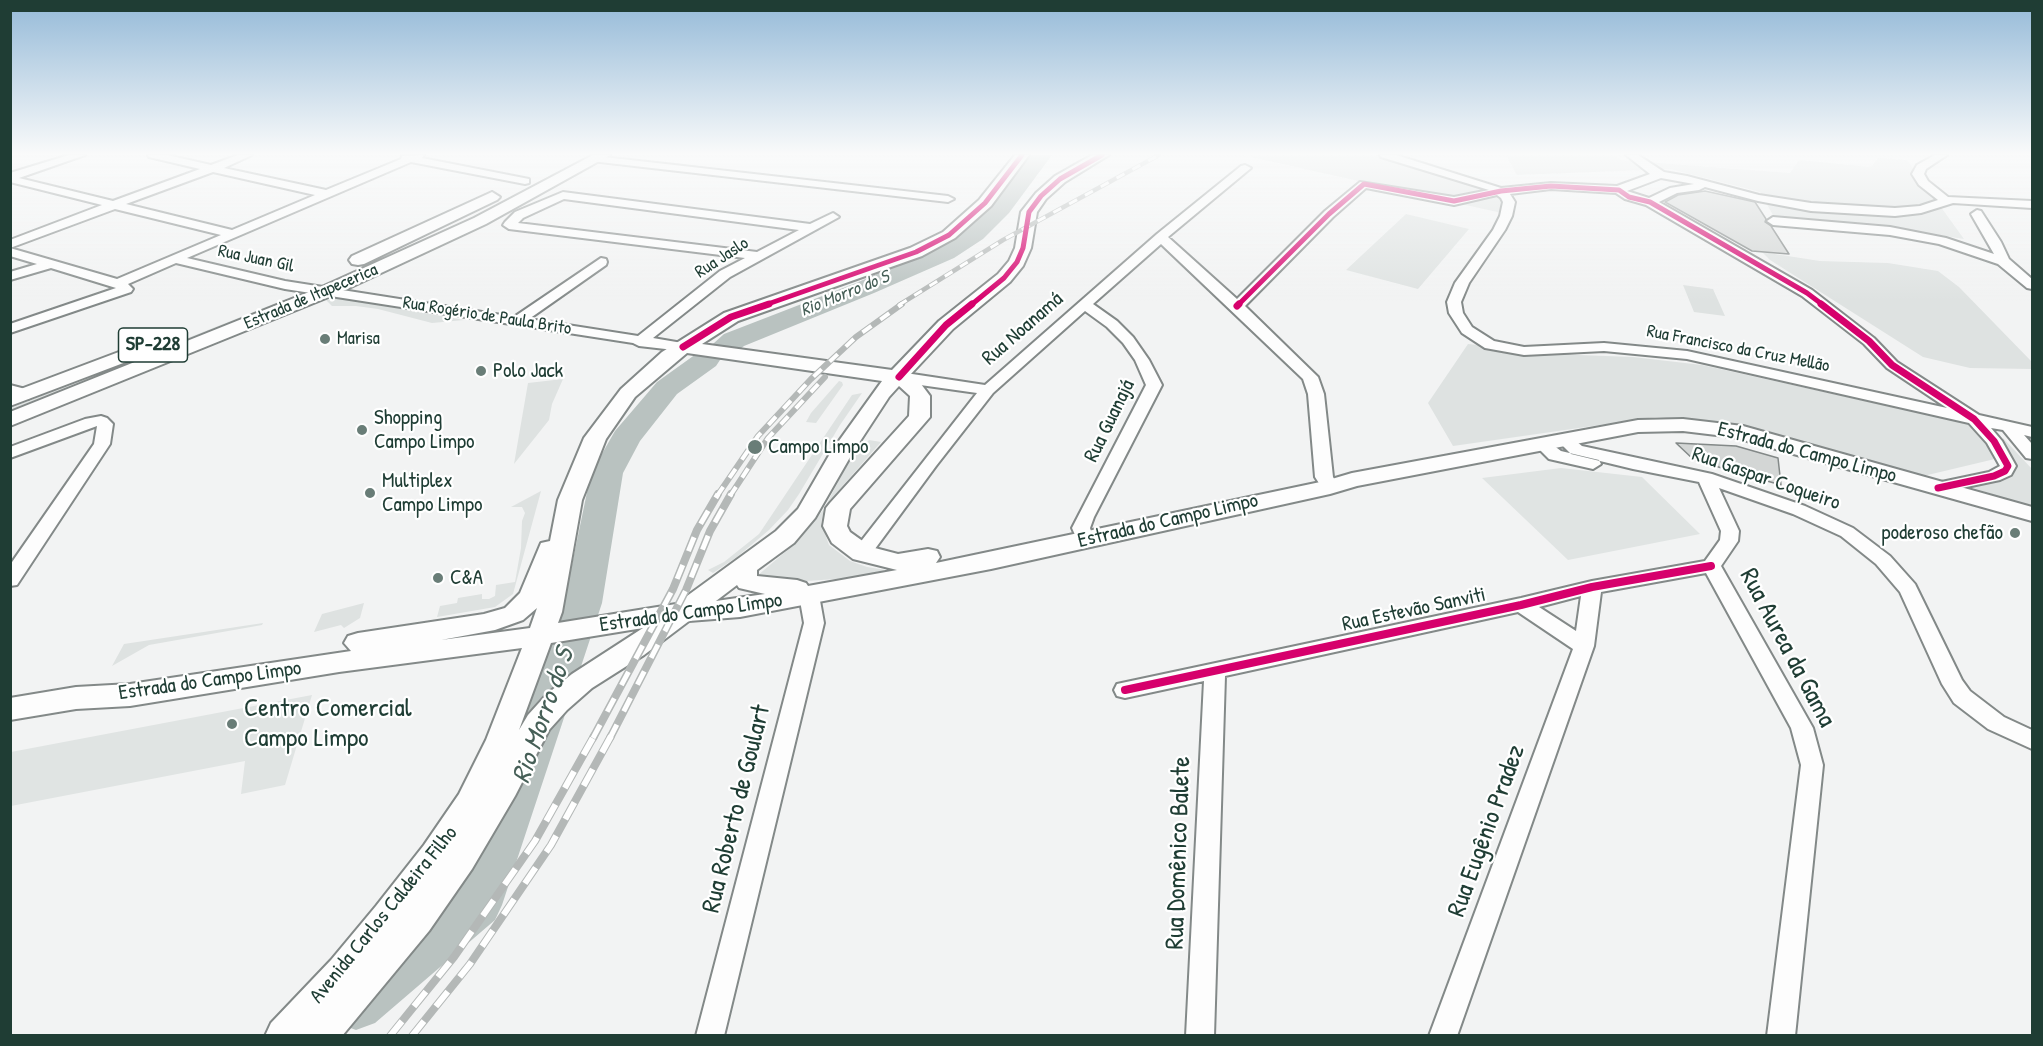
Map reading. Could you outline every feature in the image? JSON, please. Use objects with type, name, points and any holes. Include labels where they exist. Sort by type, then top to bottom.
[{"type":"main road","name":"Estrada de Itapecerica","points":[[16,394],[301,287],[477,204]]},
{"type":"main road","name":"Estrada de Itapecerica","points":[[10,420],[330,290],[480,221],[511,204]]},
{"type":"main road","name":"Avenida Carlos Caldeira Filho","points":[[284,1035],[344,972],[457,826],[501,740],[549,612],[570,500],[583,463],[595,438],[628,393],[649,372],[682,347],[731,316],[916,252],[949,234],[984,204]]},
{"type":"main road","name":"Avenida Carlos Caldeira Filho","points":[[318,1035],[417,920],[460,859],[504,787],[538,723],[557,702],[582,681],[634,648],[785,537],[807,513],[882,393],[946,325],[1004,278],[1017,262],[1023,248],[1029,212],[1035,204]]},
{"type":"main road","name":"Rua Rogério de Paula Brito","points":[[682,347],[899,377]]},
{"type":"main road","points":[[899,377],[911,384],[920,396],[919,417],[838,508],[835,525],[841,537],[862,553],[883,560],[907,561],[1083,534]]},
{"type":"main road","name":"Estrada do Campo Limpo","points":[[10,709],[76,698],[130,695],[682,612],[740,608],[991,561],[1083,534],[1330,487],[1364,488],[1560,447],[1638,426],[1712,427],[1777,441],[2032,514]]},
{"type":"main road","name":"Estrada do Campo Limpo","points":[[1560,447],[1641,436],[1700,435],[1731,440],[1806,456],[2032,524]]},
{"type":"main road","points":[[76,698],[133,681],[501,619],[522,608],[532,597],[570,500]]},
{"type":"main road","points":[[744,568],[744,577],[748,582],[804,590],[809,595]]},
{"type":"street","points":[[10,244],[113,204],[232,234]]},
{"type":"street","points":[[118,283],[304,204]]},
{"type":"street","points":[[544,204],[519,215],[509,225],[759,256]]},
{"type":"street","points":[[630,204],[812,228]]},
{"type":"street","name":"Rua Noanamá","points":[[862,553],[930,462],[988,390],[1201,204]]},
{"type":"street","points":[[1237,306],[1341,204]]},
{"type":"street","name":"Rua Francisco da Cruz Mellão","points":[[1509,204],[1499,230],[1462,283],[1454,302],[1456,313],[1467,330],[1490,345],[1524,351],[1604,347],[1677,354],[1857,391],[2010,429],[2032,432]]},
{"type":"street","points":[[1653,204],[1807,292],[1876,346],[1892,364],[1974,419],[1994,441],[2008,466],[2005,471],[1994,476],[1938,488]]},
{"type":"street","points":[[1792,204],[1855,211],[1904,211],[1935,204]]},
{"type":"street","points":[[2011,204],[2032,205]]},
{"type":"street","points":[[1977,214],[1995,242],[2002,261]]},
{"type":"street","name":"Rua Jaslo","points":[[646,343],[725,274],[833,217]]},
{"type":"street","points":[[1773,221],[1913,235],[1950,243],[2002,261],[2032,285]]},
{"type":"street","points":[[1161,237],[1310,377],[1316,394],[1324,477],[1330,487]]},
{"type":"street","points":[[10,252],[118,283],[126,289],[10,329]]},
{"type":"street","name":"Rua Juan Gil","points":[[174,259],[301,287],[330,290]]},
{"type":"street","points":[[517,321],[602,262]]},
{"type":"street","points":[[10,276],[49,264]]},
{"type":"street","name":"Rua Rogério de Paula Brito","points":[[330,290],[646,343],[682,347]]},
{"type":"street","name":"Rua Guanajá","points":[[1083,534],[1154,386],[1142,360],[1128,340],[1112,324],[1085,304]]},
{"type":"street","points":[[646,343],[651,354],[649,372]]},
{"type":"street","name":"Rua Rogério de Paula Brito","points":[[899,377],[988,390]]},
{"type":"street","points":[[10,453],[91,422],[101,421],[105,424],[102,444],[10,580]]},
{"type":"street","points":[[2010,429],[2032,454]]},
{"type":"street","name":"Rua Gaspar Coqueiro","points":[[1560,447],[1586,463],[1628,467],[1633,464],[1706,478],[1831,523],[1867,545],[1908,589],[1953,684],[1962,697],[1987,717],[2032,740]]},
{"type":"street","name":"Rua Aurea da Gama","points":[[1706,478],[1730,531],[1729,541],[1711,566],[1802,728],[1812,765],[1781,1035]]},
{"type":"street","name":"Rua Estevão Sanviti","points":[[1125,690],[1521,605],[1592,587],[1711,566]]},
{"type":"street","name":"Rua Eugênio Pradez","points":[[1443,1035],[1584,646],[1592,587]]},
{"type":"street","name":"Rua Roberto de Goulart","points":[[710,1035],[814,623],[809,595]]},
{"type":"street","points":[[1521,605],[1584,646]]},
{"type":"street","name":"Rua Domênico Balete","points":[[1200,1035],[1215,672]]},
{"type":"shaded area","points":[[1460,204],[1504,204],[1506,214]]},
{"type":"shaded area","points":[[1767,204],[1939,204],[1964,239],[1900,229],[1774,217]]},
{"type":"shaded area","points":[[1406,214],[1469,229],[1418,289],[1346,270]]},
{"type":"shaded area","points":[[1762,252],[1820,261],[1888,263],[1938,271],[1959,287],[2032,362],[2032,369],[1970,368],[1923,357],[1770,260]]},
{"type":"shaded area","points":[[1683,285],[1713,289],[1725,316],[1694,312]]},
{"type":"shaded area","points":[[333,298],[464,320],[432,323],[378,309],[332,306],[326,300]]},
{"type":"shaded area","points":[[286,299],[289,301],[11,412],[11,408]]},
{"type":"shaded area","points":[[1468,344],[1578,355],[1633,357],[1702,365],[1974,425],[1999,458],[1915,478],[1708,422],[1656,417],[1453,446],[1428,403]]},
{"type":"shaded area","points":[[563,379],[552,404],[549,420],[514,464],[528,383]]},
{"type":"shaded area","points":[[839,381],[843,385],[816,423],[806,422],[811,413]]},
{"type":"shaded area","points":[[862,393],[788,510],[769,530],[737,557],[713,573],[708,570],[724,562],[759,534],[852,395]]},
{"type":"shaded area","points":[[2003,438],[2032,469],[2032,507],[1967,486],[2007,475],[2002,451]]},
{"type":"shaded area","points":[[869,440],[881,442],[826,505],[848,463]]},
{"type":"shaded area","points":[[1561,468],[1642,477],[1700,534],[1568,560],[1482,478]]},
{"type":"shaded area","points":[[541,491],[513,594],[495,607],[437,617],[440,606],[457,603],[458,598],[482,594],[482,599],[489,599],[495,596],[496,585],[515,582],[521,548],[522,521],[525,513],[522,507],[511,507]]},
{"type":"shaded area","points":[[824,509],[821,523],[829,545],[850,561],[886,570],[850,578],[807,581],[784,582],[757,576],[798,541]]},
{"type":"shaded area","points":[[364,603],[360,618],[344,628],[341,625],[314,632],[322,614]]},
{"type":"shaded area","points":[[263,623],[149,645],[112,666],[124,644]]},
{"type":"shaded area","name":"Centro Comercial Campo Limpo","points":[[312,695],[285,785],[241,794],[245,761],[11,806],[11,752]]},
{"type":"building","points":[[1668,204],[1756,204],[1766,219],[1765,222],[1771,226],[1789,254],[1752,251]]},
{"type":"building","points":[[1676,443],[1736,446],[1778,458],[1781,485],[1694,460]]},
{"type":"waterway","name":"Rio Morro do S","points":[[718,352],[734,340],[865,288],[945,253],[975,234],[1004,204]]},
{"type":"waterway","name":"Rio Morro do S","points":[[356,1005],[478,905],[583,603],[607,473],[626,438],[667,388],[706,360]]},
{"type":"railway","points":[[899,305],[1003,240],[1069,204]]},
{"type":"railway","points":[[717,496],[758,436],[811,379],[856,337],[902,304]]},
{"type":"railway","points":[[730,496],[768,438],[825,377]]},
{"type":"railway","points":[[593,738],[673,589],[697,530],[718,494]]},
{"type":"railway","points":[[610,738],[686,590],[710,531],[731,494]]},
{"type":"railway","points":[[390,1036],[454,957],[535,841],[594,736]]},
{"type":"railway","points":[[412,1036],[470,964],[551,845],[611,736]]},
{"type":"cycle path","points":[[683,347],[731,317],[916,252],[949,235],[984,204]]},
{"type":"cycle path","points":[[899,377],[946,325],[1004,278],[1017,262],[1023,248],[1029,212],[1035,204]]},
{"type":"cycle path","points":[[1237,306],[1341,204]]},
{"type":"cycle path","points":[[1653,204],[1807,293],[1869,341],[1892,365],[1974,419],[1994,441],[2008,466],[2005,471],[1994,476],[1938,488]]},
{"type":"cycle path","points":[[1125,690],[1521,605],[1592,587],[1711,566]]},
{"type":"place","name":"Marisa","points":[[325,339]]},
{"type":"place","name":"Polo Jack","points":[[481,371]]},
{"type":"place","name":"Shopping Campo Limpo","points":[[362,430]]},
{"type":"place","name":"Campo Limpo","points":[[755,447]]},
{"type":"place","name":"Multiplex Campo Limpo","points":[[370,493]]},
{"type":"place","name":"poderoso chefão","points":[[2015,533]]},
{"type":"place","name":"C&A","points":[[438,578]]},
{"type":"place","name":"Centro Comercial Campo Limpo","points":[[232,724]]}]
